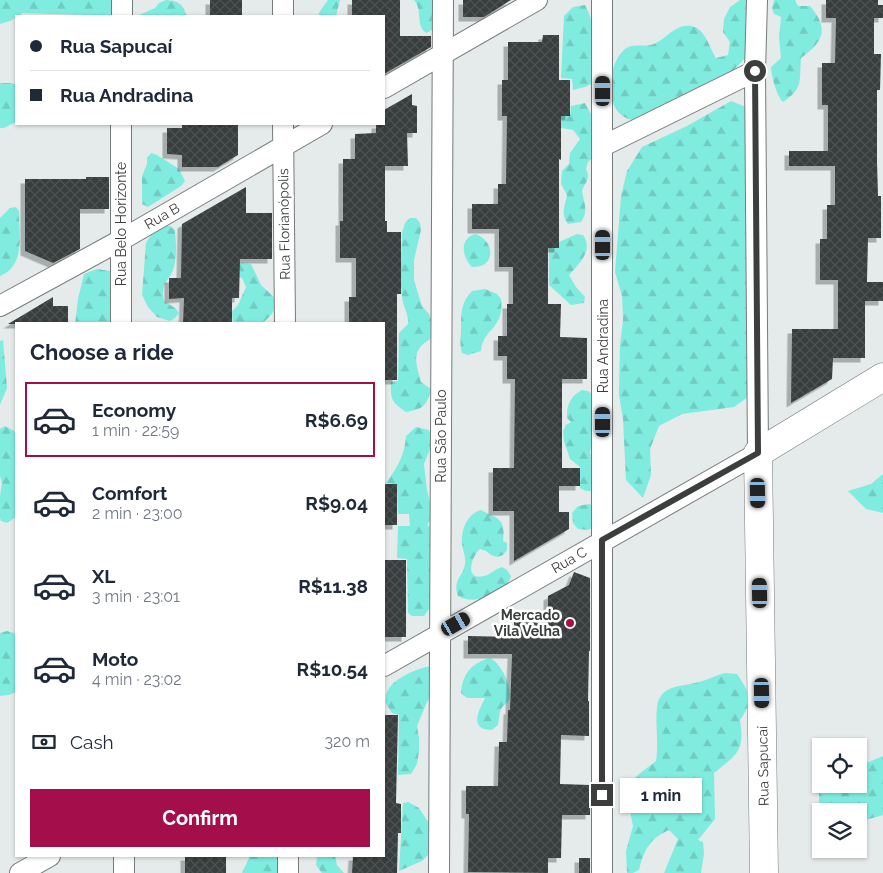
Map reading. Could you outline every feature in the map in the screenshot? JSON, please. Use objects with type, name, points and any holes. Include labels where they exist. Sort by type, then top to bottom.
[{"type":"street","points":[[122,0],[122,15]]},
{"type":"street","points":[[283,0],[283,15]]},
{"type":"street","name":"Rua São Paulo","points":[[439,873],[443,0]]},
{"type":"street","points":[[385,87],[537,0]]},
{"type":"street","name":"Rua Andradina","points":[[602,0],[602,873]]},
{"type":"street","name":"Rua Sapucaí","points":[[758,0],[755,71],[764,873]]},
{"type":"street","points":[[603,146],[755,71]]},
{"type":"street","name":"Rua Belo Horizonte","points":[[121,125],[121,322]]},
{"type":"street","name":"Rua Florianópolis","points":[[283,125],[285,322]]},
{"type":"street","name":"Rua B","points":[[0,306],[121,240],[320,125]]},
{"type":"street","name":"Rua C","points":[[385,665],[602,540],[758,453],[883,378]]},
{"type":"street","points":[[20,873],[48,857]]},
{"type":"street","points":[[124,857],[124,873]]},
{"type":"street","points":[[288,857],[288,873]]},
{"type":"green space","points":[[0,0],[116,0],[118,15],[23,13],[15,15],[15,18],[10,21],[0,24]]},
{"type":"green space","points":[[166,0],[174,1],[180,4],[187,15],[139,15],[155,8],[159,3]]},
{"type":"green space","points":[[328,0],[340,0],[336,15],[318,15]]},
{"type":"green space","points":[[414,0],[441,0],[439,15],[431,31],[426,33],[423,29],[417,4]]},
{"type":"green space","points":[[740,0],[754,0],[747,56],[729,75],[637,120],[627,119],[619,113],[611,96],[611,86],[614,65],[624,50],[630,47],[647,46],[656,43],[676,29],[688,26],[699,29],[716,58],[728,55],[730,42],[723,32],[724,19],[730,7]]},
{"type":"green space","points":[[774,0],[795,0],[798,6],[810,6],[822,28],[819,41],[801,58],[800,78],[797,88],[783,102],[777,91],[771,71],[771,67],[781,58],[779,38],[781,17],[774,14],[772,8]]},
{"type":"green space","points":[[585,5],[594,33],[597,81],[573,90],[572,79],[561,78],[564,16],[573,7]]},
{"type":"green space","points":[[0,83],[11,83],[15,85],[15,122],[0,128]]},
{"type":"green space","points":[[731,101],[746,107],[748,397],[734,407],[682,414],[659,426],[650,449],[651,475],[643,498],[626,480],[623,419],[619,395],[620,345],[623,320],[622,296],[615,272],[621,196],[627,171],[642,147],[687,126]]},
{"type":"green space","points":[[585,103],[591,114],[591,127],[597,135],[595,156],[588,162],[586,169],[588,178],[582,191],[585,214],[581,222],[568,224],[564,217],[567,195],[561,184],[562,171],[569,164],[570,153],[580,139],[573,130],[557,127],[557,116],[570,116],[571,106]]},
{"type":"green space","points":[[151,153],[179,169],[185,181],[181,186],[148,207],[142,204],[142,176],[147,164],[147,158]]},
{"type":"green space","points":[[16,207],[19,211],[20,229],[17,257],[14,265],[0,276],[0,218],[10,208]]},
{"type":"green space","points":[[410,218],[416,218],[420,223],[421,230],[414,260],[414,280],[422,306],[429,314],[433,325],[432,338],[425,342],[416,356],[421,382],[431,389],[423,406],[417,410],[406,412],[393,400],[391,382],[398,381],[399,333],[408,324],[408,317],[402,297],[401,273],[402,233],[405,223]]},
{"type":"green space","points":[[164,226],[170,226],[175,230],[176,239],[174,267],[163,290],[164,301],[179,313],[170,321],[157,317],[148,307],[142,295],[146,243],[153,232]]},
{"type":"green space","points":[[475,234],[482,237],[486,242],[490,253],[486,263],[472,267],[464,253],[464,244],[470,236]]},
{"type":"green space","points":[[577,234],[583,235],[587,246],[581,261],[569,275],[585,297],[584,303],[571,305],[549,285],[549,248],[559,248],[559,242]]},
{"type":"green space","points":[[241,263],[251,264],[261,285],[276,299],[274,310],[264,322],[233,322],[232,311],[238,305],[246,287],[242,278],[238,277],[239,265]]},
{"type":"green space","points":[[97,269],[110,271],[118,283],[117,322],[75,322],[84,274]]},
{"type":"green space","points":[[485,289],[497,294],[501,299],[500,317],[485,338],[481,351],[468,355],[462,353],[461,345],[463,305],[472,291]]},
{"type":"green space","points":[[3,340],[7,388],[0,405],[0,341]]},
{"type":"green space","points":[[582,390],[588,391],[593,395],[593,440],[590,453],[600,475],[592,491],[580,488],[580,467],[570,459],[563,431],[566,425],[571,422],[567,418],[567,409],[570,401]]},
{"type":"green space","points":[[5,426],[15,431],[15,518],[7,523],[1,521],[0,518],[2,483],[0,476],[0,429]]},
{"type":"green space","points":[[416,427],[429,430],[433,442],[424,464],[427,490],[433,515],[427,525],[437,532],[431,606],[424,616],[412,616],[408,613],[407,559],[397,558],[398,526],[410,526],[409,514],[398,514],[397,484],[386,483],[400,461],[406,436]]},
{"type":"green space","points":[[883,474],[883,513],[866,509],[848,491],[871,484]]},
{"type":"green space","points":[[589,504],[596,507],[598,525],[588,530],[578,529],[573,523],[572,513],[578,506]]},
{"type":"green space","points":[[481,510],[496,517],[502,523],[503,541],[507,543],[507,550],[503,555],[497,557],[480,549],[472,562],[472,572],[478,577],[484,576],[502,567],[511,576],[497,593],[472,600],[458,596],[456,586],[465,564],[462,544],[464,528],[472,515]]},
{"type":"green space","points":[[7,631],[15,634],[15,692],[0,696],[0,633]]},
{"type":"green space","points":[[490,658],[502,670],[508,682],[510,695],[509,700],[501,709],[498,725],[492,730],[480,727],[478,723],[478,713],[485,698],[467,698],[461,693],[463,681],[469,671],[478,663]]},
{"type":"green space","points":[[431,666],[433,691],[417,726],[419,751],[417,764],[411,774],[398,775],[399,715],[392,713],[385,702],[387,693],[395,681],[413,671]]},
{"type":"green space","points":[[725,673],[737,674],[745,687],[749,702],[740,720],[741,739],[738,751],[714,773],[715,819],[698,840],[703,842],[704,854],[701,873],[664,873],[678,839],[669,830],[662,833],[648,846],[639,870],[627,873],[626,851],[633,826],[628,801],[629,789],[634,778],[656,761],[657,707],[659,700],[667,690]]},
{"type":"green space","points":[[883,756],[883,815],[867,820],[867,803],[819,803],[819,793],[867,793],[867,763]]},
{"type":"green space","points":[[408,802],[419,808],[433,829],[431,852],[422,861],[399,871],[403,803]]},
{"type":"green space","points":[[250,857],[283,857],[285,873],[242,873]]},
{"type":"green space","points":[[317,857],[335,857],[337,865],[344,873],[322,873],[316,865]]},
{"type":"building","points":[[210,0],[242,0],[242,15],[210,15]]},
{"type":"building","points":[[352,0],[400,0],[400,36],[431,36],[431,47],[385,73],[385,15],[352,15]]},
{"type":"building","points":[[463,0],[511,0],[484,17],[463,17]]},
{"type":"building","points":[[826,0],[878,0],[878,5],[883,5],[883,18],[874,18],[874,54],[881,54],[880,90],[877,90],[877,162],[878,196],[881,196],[881,238],[868,238],[867,282],[883,282],[883,301],[865,301],[865,358],[833,358],[832,379],[791,403],[792,329],[838,329],[838,280],[820,280],[820,239],[827,239],[827,205],[835,205],[835,166],[789,166],[789,151],[828,151],[828,105],[822,105],[822,63],[835,63],[836,18],[826,18]]},
{"type":"building","points":[[543,35],[559,35],[559,80],[570,80],[570,116],[561,116],[559,248],[548,248],[548,304],[561,304],[560,337],[587,338],[587,379],[562,379],[562,468],[580,468],[580,486],[559,486],[559,512],[569,512],[569,529],[514,561],[514,511],[493,511],[493,468],[514,468],[515,379],[507,379],[507,356],[498,356],[498,336],[507,336],[507,304],[513,304],[513,267],[499,267],[499,229],[472,229],[472,204],[498,204],[498,184],[506,184],[507,116],[502,116],[502,80],[508,80],[508,42],[542,42]]},
{"type":"building","points":[[412,94],[412,105],[417,106],[417,133],[407,133],[408,166],[385,166],[385,221],[387,221],[387,232],[401,232],[401,294],[397,294],[397,380],[385,380],[385,322],[349,322],[349,297],[356,297],[356,258],[340,258],[340,221],[343,221],[343,159],[355,159],[355,134],[376,133],[376,125],[385,125],[385,109]]},
{"type":"building","points":[[182,125],[238,125],[238,155],[218,167],[182,167],[182,155],[167,154],[167,128],[182,128]]},
{"type":"building","points":[[86,177],[109,177],[109,209],[80,209],[80,249],[53,263],[25,251],[25,179],[86,179]]},
{"type":"building","points":[[246,187],[246,213],[272,213],[272,259],[240,259],[239,298],[232,298],[232,322],[183,322],[184,298],[169,299],[169,278],[181,278],[182,224]]},
{"type":"building","points":[[53,297],[53,306],[68,306],[68,322],[15,322],[15,324],[8,324]]},
{"type":"building","points":[[385,484],[397,484],[397,525],[385,525]]},
{"type":"building","points":[[385,560],[406,560],[406,637],[385,637]]},
{"type":"building","points":[[574,572],[590,578],[589,736],[561,735],[560,784],[590,785],[590,815],[562,815],[561,858],[548,858],[548,873],[468,872],[469,814],[466,814],[466,786],[498,786],[499,742],[507,742],[512,654],[468,654],[468,636],[514,637],[514,622],[548,623],[548,596],[569,585]]},
{"type":"building","points":[[385,715],[398,715],[396,803],[401,804],[401,833],[398,833],[397,873],[352,873],[353,857],[385,857]]},
{"type":"building","points":[[185,857],[226,857],[226,873],[185,873]]},
{"type":"building","points":[[579,858],[590,858],[590,873],[579,873]]},
{"type":"place","name":"Mercado Vila Velha","points":[[570,623]]},
{"type":"route","points":[[602,795],[602,540],[758,453],[755,71]]}]
